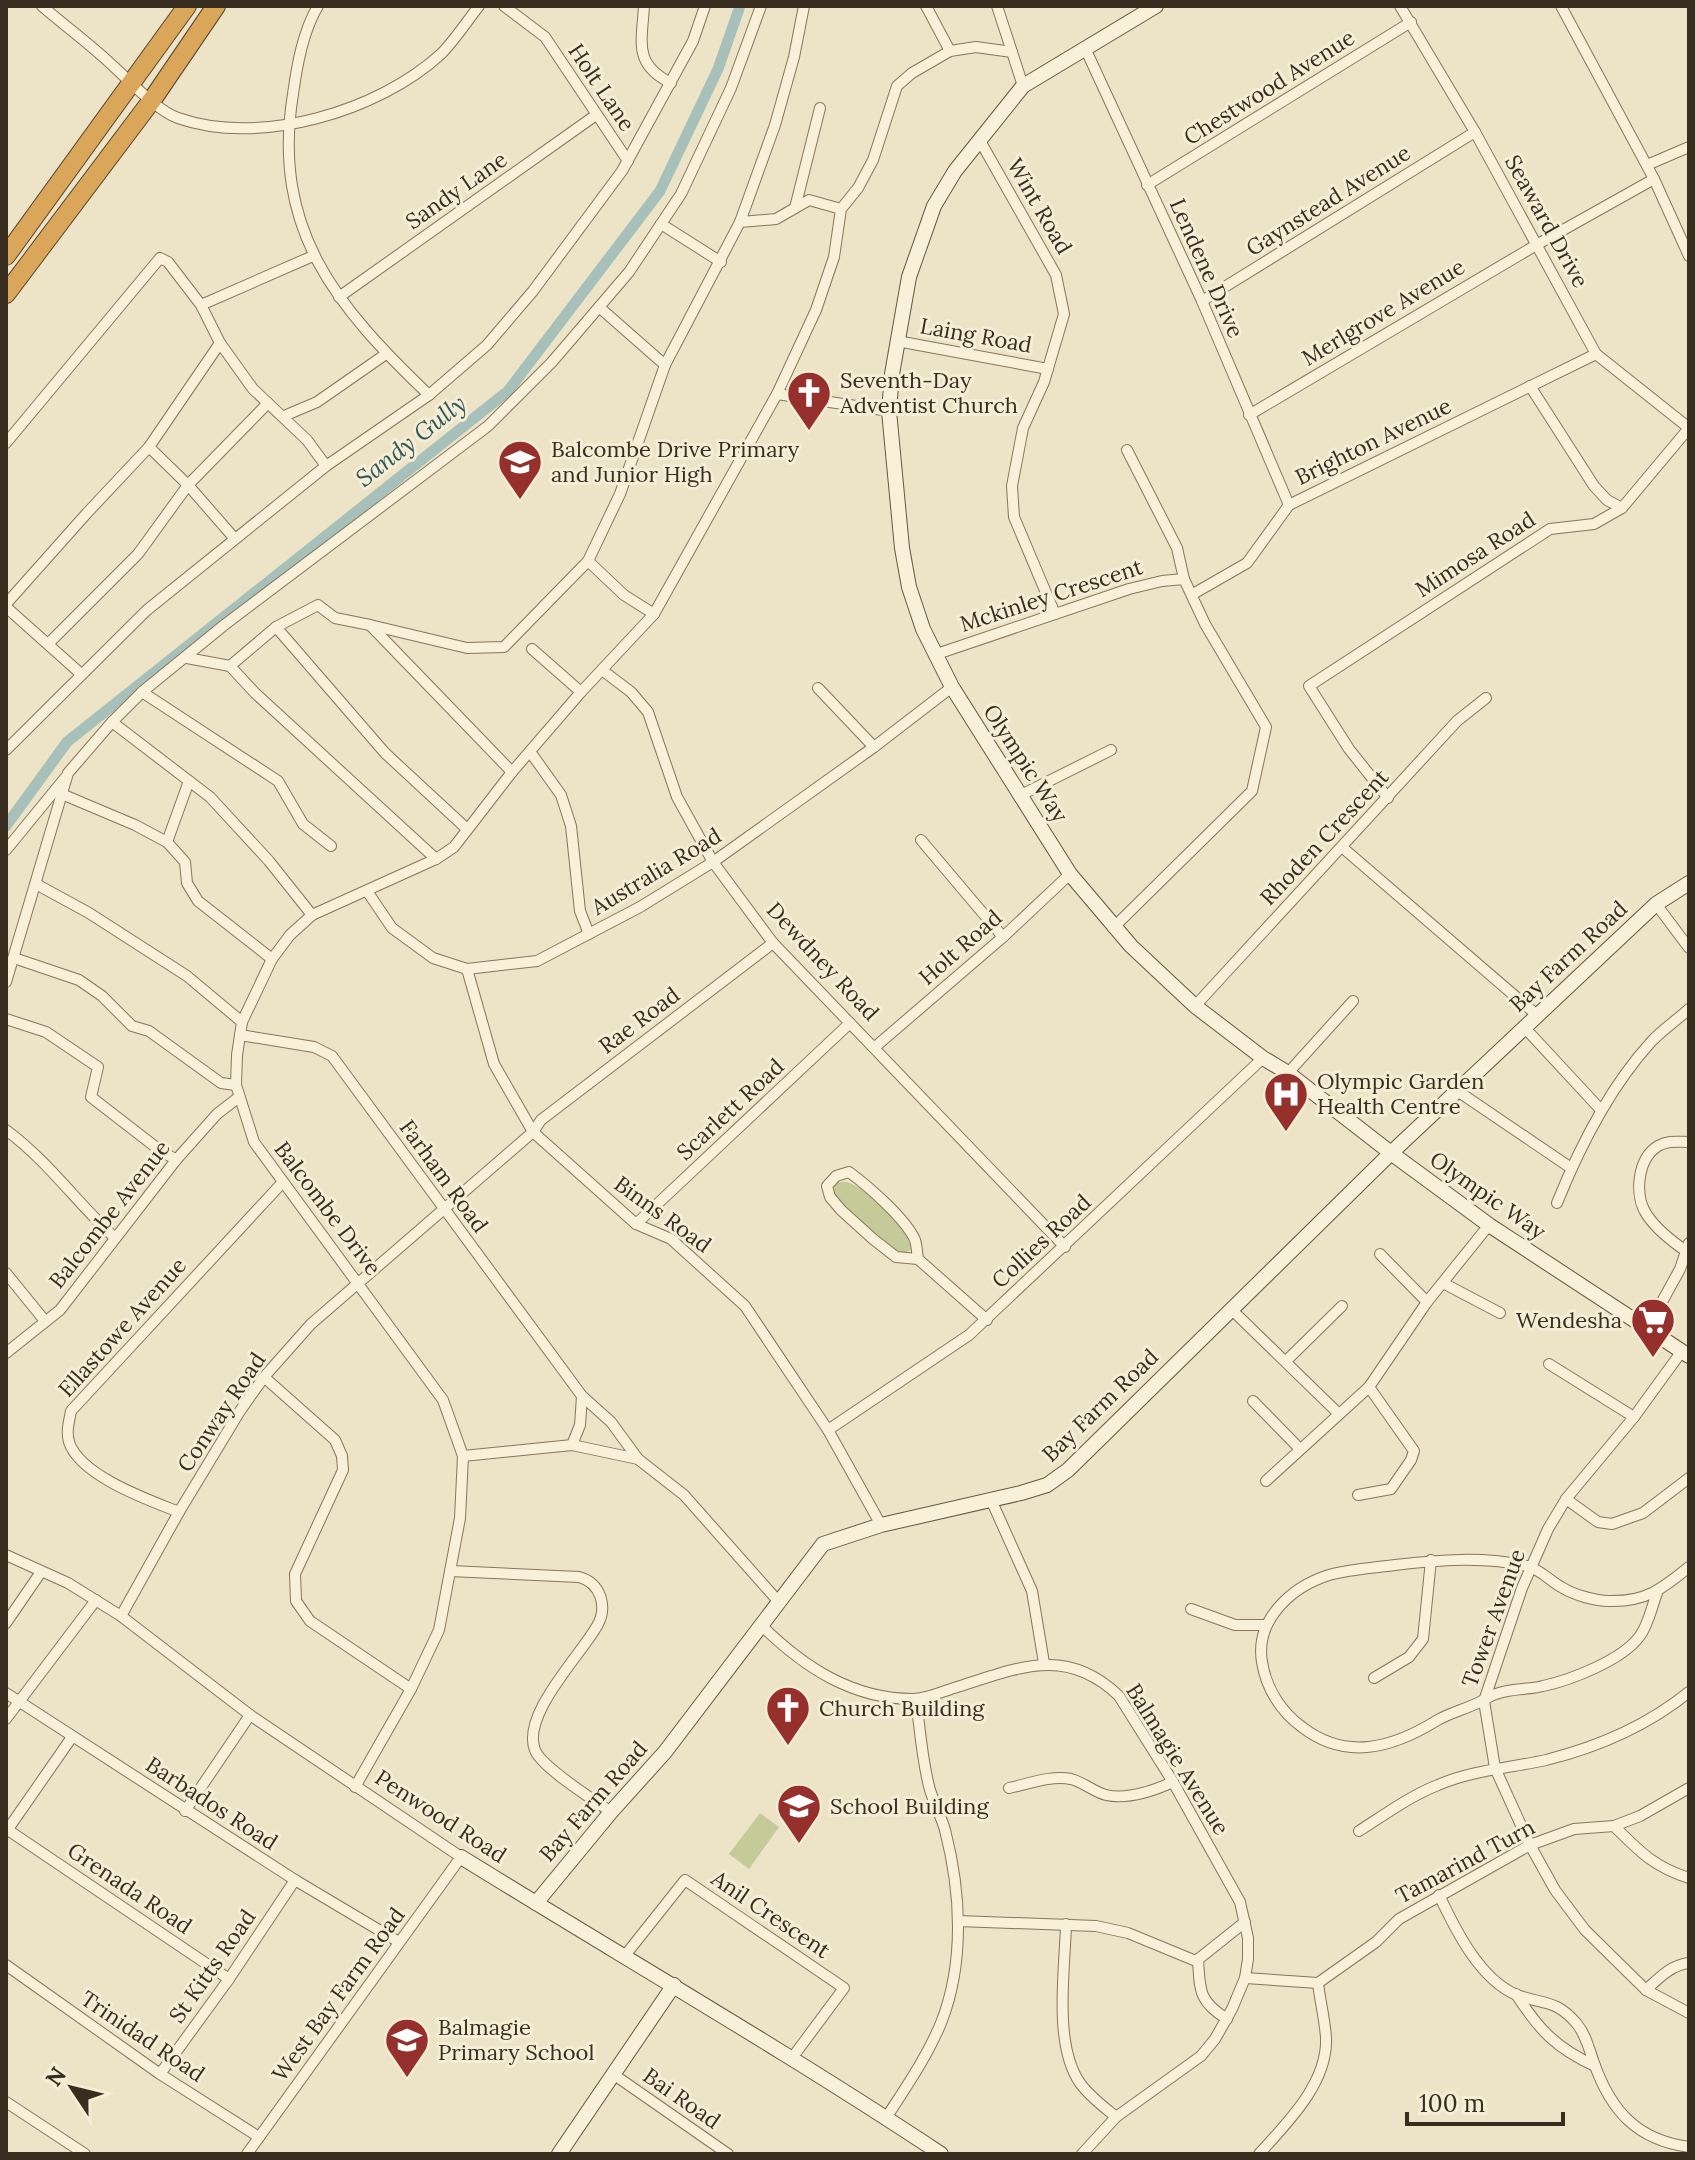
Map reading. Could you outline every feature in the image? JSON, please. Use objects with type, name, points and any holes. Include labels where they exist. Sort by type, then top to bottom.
[{"type":"highway","points":[[6,256],[187,6]]},
{"type":"highway","points":[[6,294],[152,100],[216,6]]},
{"type":"street","points":[[42,6],[132,85],[176,118],[226,128],[301,124],[368,100],[408,78],[442,53],[479,6]]},
{"type":"street","points":[[318,6],[297,66],[288,124],[297,214],[313,256],[339,297],[386,354],[429,395]]},
{"type":"street","name":"Holt Lane","points":[[504,6],[545,37],[628,161]]},
{"type":"street","points":[[644,6],[641,52],[652,71],[671,83]]},
{"type":"street","points":[[6,750],[80,673],[147,610],[326,466],[429,395],[473,360],[500,331],[579,231],[628,161],[693,41],[705,6]]},
{"type":"street","points":[[6,850],[68,773],[142,692],[223,626],[488,426],[552,362],[629,272],[681,194],[731,88],[761,6]]},
{"type":"street","points":[[230,666],[276,627],[318,605],[335,618],[467,648],[504,647],[588,561],[620,494],[665,365],[740,222],[775,125],[804,6]]},
{"type":"street","points":[[926,6],[950,51]]},
{"type":"street","points":[[997,6],[1023,86]]},
{"type":"street","name":"Olympic Way","points":[[1156,6],[1023,86],[955,171],[934,206],[909,277],[897,341],[889,411],[902,548],[909,587],[934,655],[1070,874],[1113,928],[1195,1006],[1489,1225],[1686,1353]]},
{"type":"street","name":"Seaward Drive","points":[[1400,6],[1475,132],[1596,354],[1689,428]]},
{"type":"street","points":[[1561,6],[1647,165],[1689,256]]},
{"type":"street","name":"Chestwood Avenue","points":[[1147,185],[1411,22]]},
{"type":"street","name":"Balcombe Drive","points":[[355,1787],[411,1689],[439,1630],[460,1518],[463,1456],[443,1400],[359,1281],[254,1142],[236,1085],[242,1022],[272,959],[290,935],[312,915],[436,859],[454,847],[512,772],[654,614],[777,394],[820,297],[834,257],[841,209],[858,188],[873,160],[897,86],[912,73],[950,51],[976,47],[1012,52]]},
{"type":"street","name":"Lendene Drive","points":[[1085,48],[1202,301],[1289,505]]},
{"type":"street","points":[[795,208],[820,108]]},
{"type":"street","name":"Sandy Lane","points":[[339,297],[596,115]]},
{"type":"street","name":"Gaynstead Avenue","points":[[1202,301],[1475,132]]},
{"type":"street","name":"Wint Road","points":[[979,139],[1056,275],[1064,314],[1048,369],[1023,428],[1012,486],[1014,517],[1055,614]]},
{"type":"street","points":[[1647,165],[1689,147]]},
{"type":"street","name":"Merlgrove Avenue","points":[[1249,415],[1654,179]]},
{"type":"street","points":[[740,222],[776,219],[809,200],[841,209]]},
{"type":"street","points":[[661,224],[721,262]]},
{"type":"street","points":[[201,305],[313,256]]},
{"type":"street","points":[[6,443],[160,258],[168,262],[201,305],[220,343],[253,389],[307,440],[326,466]]},
{"type":"street","points":[[599,307],[665,365]]},
{"type":"street","name":"Laing Road","points":[[897,341],[1048,369]]},
{"type":"street","points":[[80,673],[6,606],[149,447],[220,343]]},
{"type":"street","points":[[284,416],[317,402],[386,354]]},
{"type":"street","name":"Brighton Avenue","points":[[1193,594],[1247,563],[1289,505],[1596,354]]},
{"type":"street","points":[[1530,386],[1594,486],[1607,500],[1622,508]]},
{"type":"street","points":[[777,394],[889,411]]},
{"type":"street","points":[[49,643],[138,554],[188,485],[268,403]]},
{"type":"street","name":"Mimosa Road","points":[[1388,798],[1341,737],[1309,689],[1311,685],[1550,529],[1594,524],[1622,508],[1689,428]]},
{"type":"street","points":[[149,447],[188,485],[235,539]]},
{"type":"street","points":[[1113,928],[1252,791],[1266,727],[1205,624],[1184,579],[1177,548],[1127,450]]},
{"type":"street","points":[[588,561],[624,595],[654,614]]},
{"type":"street","name":"Mckinley Crescent","points":[[934,655],[1129,589],[1184,579]]},
{"type":"street","points":[[370,625],[512,772]]},
{"type":"street","points":[[276,627],[385,753],[467,829]]},
{"type":"street","points":[[532,649],[581,692]]},
{"type":"street","points":[[187,658],[230,666],[255,693],[436,859]]},
{"type":"street","name":"Dewdney Road","points":[[602,670],[631,692],[648,712],[677,797],[713,862],[773,943],[1065,1247]]},
{"type":"street","name":"Australia Road","points":[[367,891],[392,928],[433,958],[467,969],[537,961],[640,907],[713,862],[952,687]]},
{"type":"street","points":[[818,688],[874,747]]},
{"type":"street","points":[[142,692],[278,781],[303,824],[331,846]]},
{"type":"street","name":"Rhoden Crescent","points":[[1195,1006],[1457,721],[1486,698]]},
{"type":"street","points":[[112,722],[210,797],[260,851],[312,915]]},
{"type":"street","points":[[1021,795],[1111,750]]},
{"type":"street","points":[[531,753],[561,795],[571,826],[576,891],[589,934]]},
{"type":"street","points":[[6,982],[64,795],[68,773]]},
{"type":"street","points":[[167,842],[189,781]]},
{"type":"street","points":[[64,795],[167,842],[185,862],[187,883],[198,901],[272,959]]},
{"type":"street","points":[[921,840],[1003,937]]},
{"type":"street","points":[[1343,848],[1537,1015]]},
{"type":"street","name":"Holt Road","points":[[875,1047],[1003,937],[1070,874]]},
{"type":"street","name":"Bay Farm Road","points":[[536,1903],[665,1752],[823,1544],[881,1525],[992,1502],[1047,1485],[1068,1470],[1456,1090],[1656,904],[1689,883]]},
{"type":"street","points":[[36,884],[89,913],[187,976],[242,1022]]},
{"type":"street","points":[[1656,904],[1689,948]]},
{"type":"street","name":"Rae Road","points":[[533,1132],[541,1120],[773,943]]},
{"type":"street","points":[[14,958],[79,980],[102,996],[132,1026],[149,1031],[221,1083],[236,1085]]},
{"type":"street","name":"Binns Road","points":[[467,969],[494,1064],[533,1132],[636,1224],[671,1239],[745,1306],[828,1430],[881,1525]]},
{"type":"street","points":[[1288,1073],[1353,1001]]},
{"type":"street","points":[[1557,1203],[1601,1110],[1651,1041],[1689,1009]]},
{"type":"street","points":[[6,1019],[46,1032],[98,1067],[91,1097],[176,1160]]},
{"type":"street","name":"Scarlett Road","points":[[636,1224],[850,1023]]},
{"type":"street","points":[[1524,1027],[1601,1110]]},
{"type":"street","name":"Farham Road","points":[[240,1035],[314,1047],[332,1056],[582,1396],[611,1422],[638,1459]]},
{"type":"street","name":"Collies Road","points":[[828,1430],[987,1320],[1263,1058]]},
{"type":"street","points":[[1456,1090],[1571,1168]]},
{"type":"street","name":"Balcombe Avenue","points":[[6,1353],[60,1310],[176,1160],[217,1114],[239,1097]]},
{"type":"street","points":[[6,1130],[24,1143],[115,1238]]},
{"type":"street","name":"Conway Road","points":[[121,1616],[179,1512],[264,1377],[311,1324],[533,1132]]},
{"type":"street","points":[[1647,1329],[1688,1249],[1668,1239],[1646,1215],[1638,1194],[1641,1170],[1655,1148],[1669,1141],[1689,1142]]},
{"type":"street","points":[[918,1259],[915,1240],[867,1186],[849,1172],[836,1176],[827,1186],[830,1197],[841,1210],[896,1257],[918,1259],[987,1320]]},
{"type":"street","name":"Ellastowe Avenue","points":[[179,1512],[125,1491],[84,1462],[70,1446],[67,1431],[71,1411],[282,1183]]},
{"type":"street","points":[[1266,1481],[1369,1387],[1427,1302],[1489,1225]]},
{"type":"street","points":[[1380,1254],[1427,1302]]},
{"type":"street","points":[[6,1273],[45,1321]]},
{"type":"street","points":[[1443,1283],[1500,1313]]},
{"type":"street","points":[[1286,1361],[1342,1306]]},
{"type":"street","points":[[1231,1309],[1339,1414]]},
{"type":"street","name":"Tower Avenue","points":[[1686,1353],[1566,1499],[1548,1529],[1530,1567],[1484,1701],[1495,1768],[1530,1845],[1555,1890],[1585,1930],[1646,1990],[1689,2013]]},
{"type":"street","points":[[1549,1364],[1634,1417]]},
{"type":"street","points":[[264,1377],[335,1440],[342,1456],[343,1470],[295,1574],[296,1601],[310,1621],[411,1689]]},
{"type":"street","points":[[1358,1495],[1391,1489],[1414,1451],[1369,1387]]},
{"type":"street","points":[[572,1445],[580,1425],[582,1396]]},
{"type":"street","points":[[1253,1401],[1300,1449]]},
{"type":"street","points":[[463,1456],[572,1445],[638,1459],[684,1495],[778,1601]]},
{"type":"street","points":[[1566,1499],[1598,1522],[1612,1524],[1643,1513],[1689,1478]]},
{"type":"street","points":[[992,1502],[1032,1591],[1044,1663]]},
{"type":"street","name":"Penwood Road","points":[[6,1555],[68,1583],[121,1616],[250,1715],[461,1857],[792,2058],[941,2154]]},
{"type":"street","points":[[1374,1678],[1409,1657],[1423,1639],[1431,1560]]},
{"type":"street","points":[[1657,1593],[1640,1637],[1620,1654],[1592,1669],[1556,1682],[1495,1694],[1436,1721],[1424,1731],[1383,1746],[1356,1748],[1316,1738],[1279,1705],[1261,1661],[1265,1625],[1287,1599],[1327,1576],[1353,1570],[1431,1560],[1488,1561],[1530,1567],[1564,1589],[1606,1602],[1637,1599],[1657,1593],[1689,1567]]},
{"type":"street","points":[[450,1571],[579,1577],[590,1580],[599,1589],[599,1623],[540,1710],[532,1732],[535,1752],[611,1812]]},
{"type":"street","points":[[6,1623],[41,1572]]},
{"type":"street","points":[[6,1719],[96,1600]]},
{"type":"street","points":[[1191,1609],[1235,1625],[1265,1625]]},
{"type":"street","name":"Balmagie Avenue","points":[[762,1626],[788,1652],[841,1684],[884,1697],[916,1699],[1044,1663],[1077,1668],[1109,1686],[1119,1696],[1173,1782],[1240,1902],[1248,1959],[1245,1978],[1227,2019],[1201,2056],[1116,2117],[1082,2154]]},
{"type":"street","points":[[1359,1831],[1439,1784],[1495,1768],[1547,1760],[1628,1732],[1664,1712],[1689,1692]]},
{"type":"street","name":"Barbados Road","points":[[6,1693],[185,1811],[399,1942]]},
{"type":"street","points":[[886,2118],[926,2054],[941,2021],[953,1984],[958,1921],[945,1829],[930,1789],[916,1699]]},
{"type":"street","points":[[185,1811],[250,1715]]},
{"type":"street","points":[[7,1831],[72,1737]]},
{"type":"street","points":[[1009,1788],[1047,1779],[1071,1779],[1106,1795],[1130,1795],[1155,1790],[1173,1782]]},
{"type":"street","name":"Tamarind Turn","points":[[1318,1983],[1376,1942],[1399,1919],[1530,1845],[1574,1829],[1614,1826],[1640,1816],[1689,1788]]},
{"type":"street","points":[[1614,1826],[1665,1870],[1689,1878]]},
{"type":"street","name":"Grenada Road","points":[[7,1831],[229,1979]]},
{"type":"street","name":"West Bay Farm Road","points":[[247,2154],[461,1857]]},
{"type":"street","name":"St Kitts Road","points":[[160,2074],[295,1880]]},
{"type":"street","name":"Anil Crescent","points":[[623,1958],[685,1880],[844,1988],[792,2058]]},
{"type":"street","points":[[1439,1895],[1469,1952],[1490,1975],[1516,1994],[1542,2031],[1565,2051],[1595,2066]]},
{"type":"street","points":[[958,1921],[1096,1926],[1128,1933],[1190,1960],[1198,1959],[1245,1922]]},
{"type":"street","points":[[1066,1924],[1063,2005],[1066,2050],[1079,2082],[1116,2117]]},
{"type":"street","points":[[1198,1959],[1204,2000],[1227,2019]]},
{"type":"street","points":[[1646,1990],[1663,1974],[1689,1963]]},
{"type":"street","name":"Trinidad Road","points":[[6,1965],[160,2074],[259,2137]]},
{"type":"street","points":[[1245,1978],[1318,1983],[1326,2041],[1319,2076],[1285,2125],[1259,2154]]},
{"type":"street","points":[[559,2154],[674,1985]]},
{"type":"street","points":[[1516,1994],[1549,2002],[1564,2010],[1579,2026],[1615,2108],[1629,2123],[1653,2137],[1689,2147]]},
{"type":"street","name":"Bai Road","points":[[613,2074],[728,2154]]},
{"type":"street","points":[[6,2102],[85,2154]]},
{"type":"green space","points":[[837,1182],[858,1187],[877,1203],[897,1223],[911,1250],[902,1254],[850,1214],[835,1194],[833,1186]]},
{"type":"green space","points":[[760,1813],[779,1827],[749,1869],[729,1854]]},
{"type":"waterway","name":"Sandy Gully","points":[[6,826],[67,742],[508,391],[660,191],[718,69],[740,6]]},
{"type":"place","name":"Seventh-Day Adventist Church","points":[[809,432]]},
{"type":"place","name":"Balcombe Drive Primary and Junior High","points":[[520,501]]},
{"type":"place","name":"Olympic Garden Health Centre","points":[[1286,1133]]},
{"type":"place","name":"Wendesha","points":[[1653,1359]]},
{"type":"place","name":"Church Building","points":[[788,1747]]},
{"type":"place","name":"School Building","points":[[799,1845]]},
{"type":"place","name":"Balmagie Primary School","points":[[407,2079]]}]
